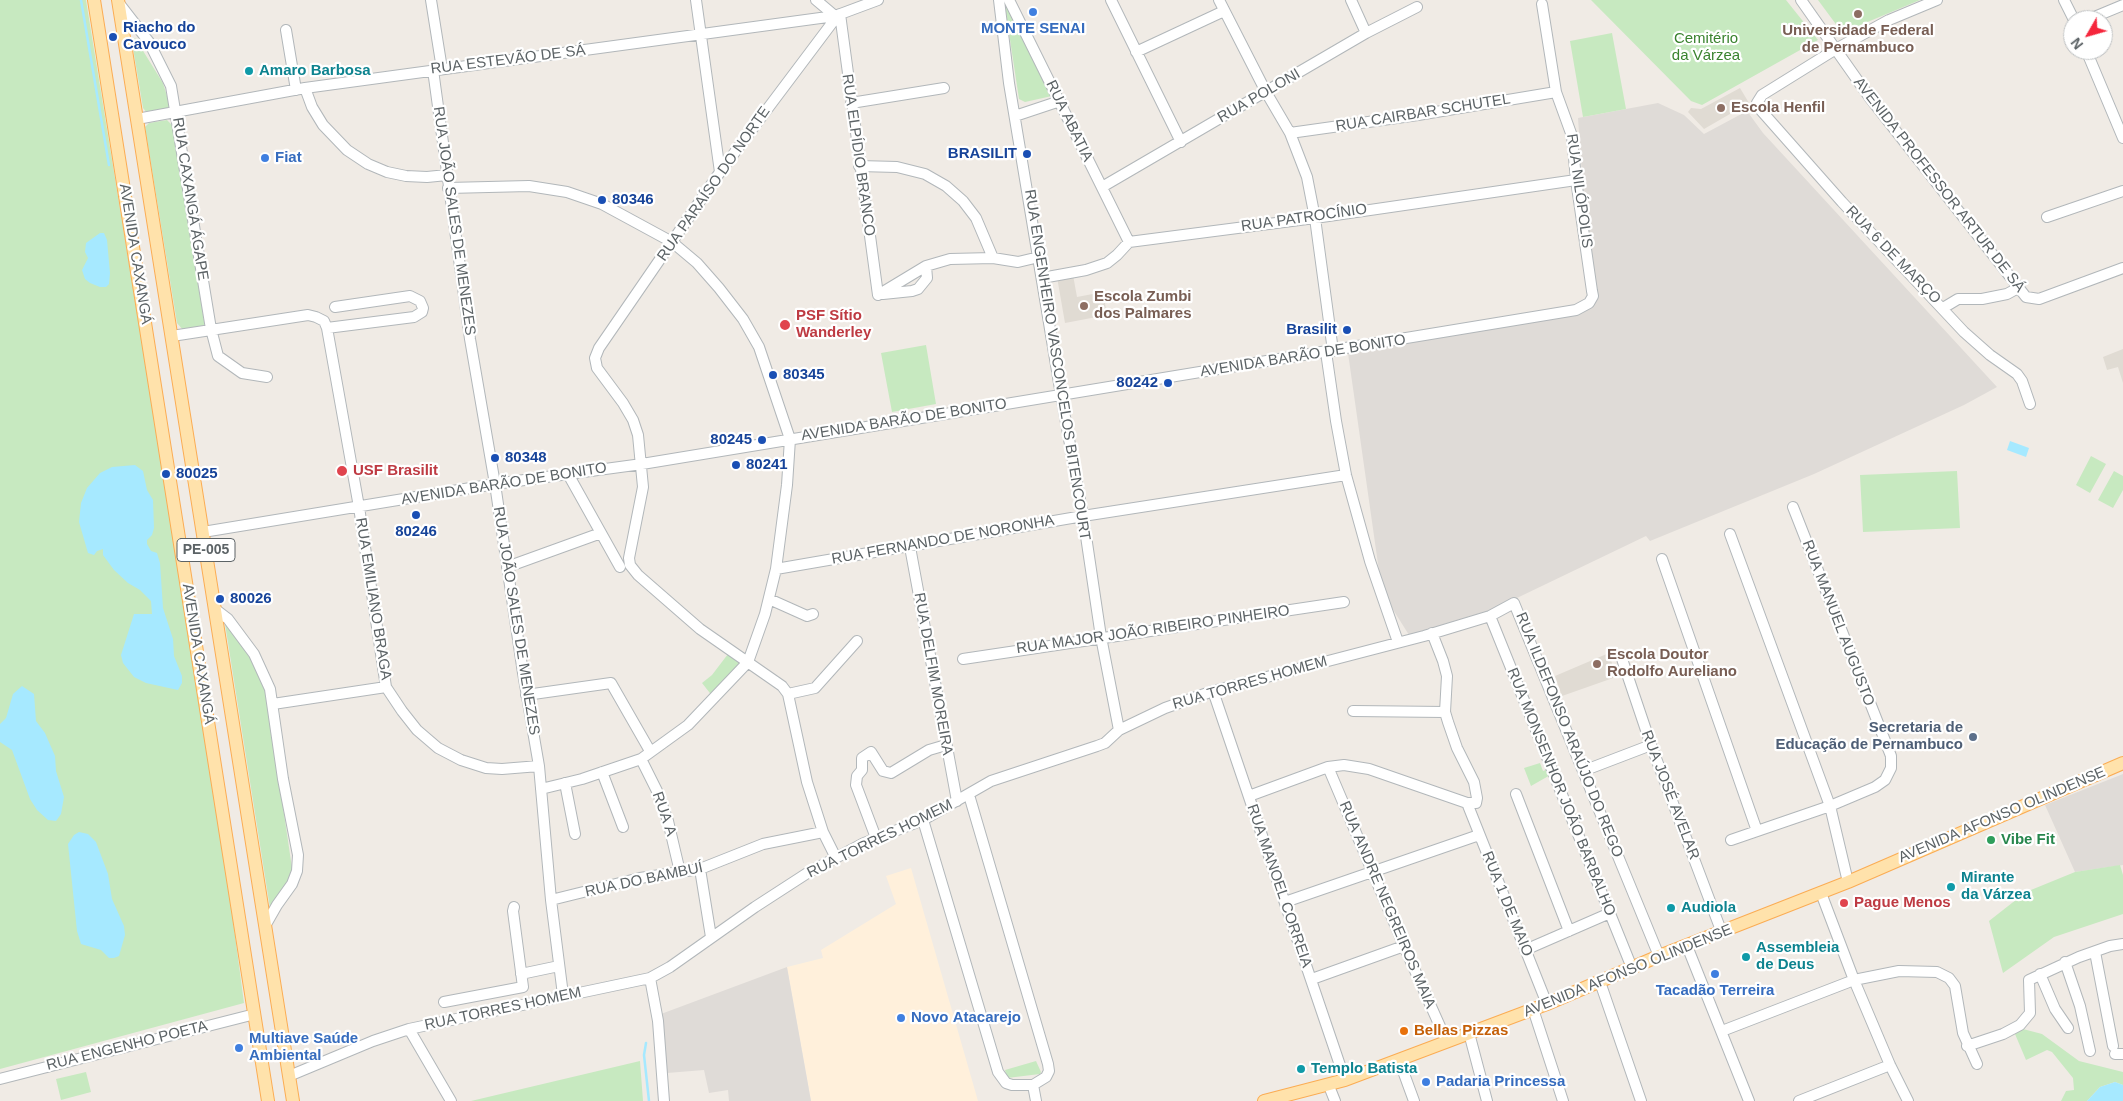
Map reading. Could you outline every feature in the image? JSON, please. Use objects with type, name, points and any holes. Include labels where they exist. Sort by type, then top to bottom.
[{"type":"main road","name":"AVENIDA CAXANGÁ","points":[[94,0],[268,1101]]},
{"type":"main road","name":"AVENIDA CAXANGÁ","points":[[118,1],[293,1101]]},
{"type":"main road","name":"AVENIDA AFONSO OLINDENSE","points":[[1264,1101],[1329,1086],[1547,1004],[1660,956],[1848,882],[2123,762]]},
{"type":"street","name":"RUA JOÃO SALES DE MENEZES","points":[[431,0],[448,188],[538,766],[551,900],[563,995]]},
{"type":"street","points":[[696,0],[699,34],[720,172]]},
{"type":"street","points":[[816,0],[837,15]]},
{"type":"street","name":"RUA ESTEVÃO DE SÁ","points":[[137,119],[300,89],[837,15],[878,0]]},
{"type":"street","name":"RUA ENGENHEIRO VASCONCELOS BITENCOURT","points":[[999,0],[1015,116],[1083,516],[1101,637],[1119,730]]},
{"type":"street","name":"RUA ABATIA","points":[[1009,0],[1130,242]]},
{"type":"street","points":[[1111,0],[1181,142]]},
{"type":"street","points":[[1219,0],[1266,92],[1290,133],[1307,177],[1315,218],[1336,421],[1346,475],[1370,561],[1398,642]]},
{"type":"street","points":[[1351,0],[1366,33]]},
{"type":"street","name":"AVENIDA PROFESSOR ARTUR DE SÁ","points":[[1801,0],[1870,98],[2026,297],[2039,299],[2123,268]]},
{"type":"street","points":[[1836,49],[1890,20],[1937,0]]},
{"type":"street","name":"RUA CAXANGÁ ÁGAPE","points":[[118,1],[149,42],[171,86],[211,329],[218,356],[242,373],[267,377]]},
{"type":"street","name":"RUA NILÓPOLIS","points":[[1542,4],[1556,92],[1572,136],[1576,180],[1592,290]]},
{"type":"street","points":[[2111,10],[2123,5]]},
{"type":"street","name":"RUA POLONI","points":[[1102,187],[1366,33],[1417,7]]},
{"type":"street","points":[[1136,52],[1224,11]]},
{"type":"street","name":"RUA ELPÍDIO BRANCO","points":[[837,15],[880,295]]},
{"type":"street","name":"RUA PARAÍSO DO NORTE","points":[[642,464],[638,435],[633,420],[599,372],[595,358],[599,348],[720,172],[837,15]]},
{"type":"street","points":[[286,30],[300,89],[322,125],[351,154],[374,167],[406,176],[427,177],[447,175]]},
{"type":"street","name":"RUA 6 DE MARÇO","points":[[1836,49],[1762,95],[1757,103],[1760,110],[1842,202],[1964,332],[2017,374],[2022,381],[2030,404]]},
{"type":"street","points":[[2090,60],[2123,138]]},
{"type":"street","points":[[852,103],[944,88]]},
{"type":"street","name":"RUA CAIRBAR SCHUTEL","points":[[1290,133],[1418,116],[1556,92]]},
{"type":"street","points":[[1015,116],[1060,101]]},
{"type":"street","points":[[859,166],[897,167],[925,174],[946,186],[963,201],[976,218],[993,258]]},
{"type":"street","name":"RUA PATROCÍNIO","points":[[1130,242],[1315,218],[1576,180]]},
{"type":"street","points":[[448,188],[529,186],[567,192],[602,204],[672,242],[697,263],[719,288],[755,340],[768,371],[790,439],[787,485],[776,568],[769,599],[748,662],[688,725],[673,738],[640,759],[541,789]]},
{"type":"street","points":[[2047,217],[2123,191]]},
{"type":"street","points":[[1042,278],[1107,264],[1130,242]]},
{"type":"street","points":[[880,295],[926,266],[950,259],[993,258],[1018,262],[1039,257]]},
{"type":"street","points":[[880,295],[918,289],[927,278],[926,266]]},
{"type":"street","points":[[1943,308],[1958,299],[2007,294],[2018,288]]},
{"type":"street","name":"AVENIDA BARÃO DE BONITO","points":[[203,532],[495,484],[642,464],[1567,313],[1584,307],[1589,303],[1593,296],[1592,290]]},
{"type":"street","points":[[172,336],[308,315],[320,318],[327,328],[414,317],[422,312],[423,308],[420,301],[410,296],[335,307]]},
{"type":"street","name":"RUA EMILIANO BRAGA","points":[[327,328],[359,507],[386,687],[418,730],[438,748],[461,760],[486,768],[502,769],[538,766]]},
{"type":"street","points":[[642,464],[641,501],[629,561],[638,576],[668,603],[700,629],[782,686],[788,694],[807,782],[823,832],[836,858]]},
{"type":"street","points":[[568,474],[620,567]]},
{"type":"street","name":"RUA FERNANDO DE NORONHA","points":[[776,568],[910,547],[1083,516],[1346,475]]},
{"type":"street","name":"RUA MANUEL AUGUSTO","points":[[1731,840],[1830,806],[1875,787],[1885,780],[1891,768],[1891,756],[1793,507]]},
{"type":"street","points":[[507,567],[601,533]]},
{"type":"street","points":[[1730,534],[1830,806],[1848,882]]},
{"type":"street","name":"RUA DELFIM MOREIRA","points":[[910,547],[957,801]]},
{"type":"street","points":[[1662,560],[1757,831]]},
{"type":"street","points":[[769,599],[807,616],[812,614]]},
{"type":"street","name":"RUA MAJOR JOÃO RIBEIRO PINHEIRO","points":[[963,659],[1344,602]]},
{"type":"street","name":"RUA ILDEFONSO ARAÚJO DO REGO","points":[[1428,634],[1490,616],[1514,603],[1660,956]]},
{"type":"street","name":"AVENIDA CAXANGÁ","points":[[215,609],[228,619],[254,654],[270,689],[283,779],[298,855],[297,871],[292,884],[265,926]]},
{"type":"street","name":"RUA MONSENHOR JOÃO BARBALHO","points":[[1490,616],[1632,968]]},
{"type":"street","points":[[1248,796],[1328,767],[1354,765],[1467,803],[1476,803],[1477,792],[1452,735],[1445,712],[1446,676],[1444,661],[1428,634]]},
{"type":"street","name":"RUA TORRES HOMEM","points":[[289,1076],[373,1041],[409,1029],[650,978],[670,967],[789,885],[836,858],[876,838],[923,820],[997,779],[1098,746],[1105,743],[1119,730],[1164,708],[1213,691],[1428,634]]},
{"type":"street","points":[[788,694],[815,688],[857,640]]},
{"type":"street","name":"RUA JOSÉ AVELAR","points":[[1620,656],[1651,745],[1722,933]]},
{"type":"street","points":[[526,695],[611,683],[650,752]]},
{"type":"street","points":[[273,704],[386,687]]},
{"type":"street","name":"RUA MANOEL CORREIA","points":[[1213,691],[1345,1080]]},
{"type":"street","points":[[1353,712],[1445,712]]},
{"type":"street","points":[[876,838],[856,785],[857,776],[862,770],[862,758],[871,752],[883,771],[891,773],[929,750],[946,745]]},
{"type":"street","points":[[1584,770],[1651,745]]},
{"type":"street","name":"RUA A","points":[[640,759],[657,791],[668,821],[680,872]]},
{"type":"street","name":"RUA ANDRE NEGREIROS MAIA","points":[[1328,767],[1447,1042]]},
{"type":"street","points":[[602,772],[623,827]]},
{"type":"street","points":[[565,783],[575,834]]},
{"type":"street","points":[[923,820],[998,1072],[1006,1083],[1012,1085],[1033,1085],[1046,1077],[1049,1071],[1048,1064],[969,794]]},
{"type":"street","points":[[1516,794],[1569,931]]},
{"type":"street","name":"RUA 1 DE MAIO","points":[[1467,803],[1547,1004]]},
{"type":"street","name":"RUA DO BAMBUÍ","points":[[551,900],[640,878],[700,869],[763,844],[823,832]]},
{"type":"street","points":[[1285,902],[1479,836]]},
{"type":"street","points":[[700,869],[711,937]]},
{"type":"street","points":[[1821,893],[1854,980],[1890,1065],[1908,1101]]},
{"type":"street","points":[[444,1002],[523,986],[514,907]]},
{"type":"street","points":[[1525,950],[1610,913]]},
{"type":"street","points":[[1967,1046],[2003,1034],[2020,1024],[2030,1013],[2029,980],[2066,962],[2110,946],[2123,944]]},
{"type":"street","points":[[1312,979],[1404,946]]},
{"type":"street","points":[[1687,946],[1749,1101]]},
{"type":"street","points":[[2095,952],[2117,1052]]},
{"type":"street","points":[[2066,962],[2080,1006],[2090,1051]]},
{"type":"street","points":[[521,974],[559,966]]},
{"type":"street","points":[[1722,1031],[1854,980],[1900,971],[1937,972],[1949,978],[1955,986],[1963,1033],[1967,1046],[1977,1064]]},
{"type":"street","points":[[2040,974],[2055,1009],[2068,1028]]},
{"type":"street","points":[[650,978],[658,1021],[664,1101]]},
{"type":"street","points":[[1600,982],[1641,1101]]},
{"type":"street","points":[[1533,1009],[1563,1101]]},
{"type":"street","name":"RUA ENGENHO POETA","points":[[0,1079],[255,1014]]},
{"type":"street","points":[[409,1029],[451,1101]]},
{"type":"street","points":[[1469,1033],[1487,1101]]},
{"type":"street","points":[[1399,1060],[1414,1101]]},
{"type":"street","points":[[1799,1101],[1890,1065]]},
{"type":"street","points":[[1033,1085],[1036,1101]]},
{"type":"street","points":[[1329,1086],[1335,1101]]},
{"type":"shaded area","name":"Escola Henfil","points":[[1740,88],[1749,103],[1704,129],[1688,112],[1691,108],[1701,109]]},
{"type":"shaded area","name":"Brasilit","points":[[1658,103],[1684,115],[1704,134],[1747,111],[1763,133],[1997,387],[1964,405],[1814,474],[1650,541],[1646,536],[1494,609],[1409,635],[1382,592],[1347,346],[1591,306],[1578,118]]},
{"type":"shaded area","name":"Escola Zumbi dos Palmares","points":[[1073,275],[1077,297],[1103,292],[1107,315],[1065,323],[1057,277]]},
{"type":"shaded area","points":[[2123,349],[2123,383],[2118,367],[2107,370],[2103,357]]},
{"type":"shaded area","name":"Escola Doutor Rodolfo Aureliano","points":[[1609,653],[1616,677],[1562,696],[1555,676]]},
{"type":"shaded area","points":[[2123,774],[2123,865],[2075,872],[2045,805]]},
{"type":"shaded area","points":[[911,868],[978,1101],[811,1101],[787,967],[823,958],[821,950],[896,904],[886,876]]},
{"type":"shaded area","points":[[787,967],[811,1101],[729,1101],[728,1090],[709,1093],[704,1070],[667,1073],[661,1014]]},
{"type":"green space","points":[[0,0],[86,0],[220,823],[244,1003],[0,1069]]},
{"type":"green space","points":[[1004,0],[1007,0],[1052,96],[1025,102],[1019,99]]},
{"type":"green space","name":"Cemitério da Várzea","points":[[1591,0],[1786,0],[1818,40],[1702,105],[1691,101]]},
{"type":"green space","name":"Universidade Federal de Pernambuco","points":[[1818,0],[1920,0],[1846,31],[1838,27]]},
{"type":"green space","points":[[1612,33],[1626,109],[1583,117],[1570,41]]},
{"type":"green space","points":[[135,38],[163,83],[170,106],[167,110],[147,113],[143,108],[132,42]]},
{"type":"green space","points":[[167,120],[172,125],[205,327],[183,330],[177,323],[145,127],[149,123]]},
{"type":"green space","points":[[926,345],[936,404],[892,412],[881,353]]},
{"type":"green space","points":[[2091,456],[2106,464],[2090,493],[2076,485]]},
{"type":"green space","points":[[1957,471],[1960,528],[1863,532],[1860,475]]},
{"type":"green space","points":[[2114,471],[2123,476],[2123,490],[2113,508],[2098,500]]},
{"type":"green space","points":[[225,624],[249,654],[266,691],[292,868],[289,882],[270,908]]},
{"type":"green space","points":[[728,654],[741,662],[713,697],[702,683],[712,675]]},
{"type":"green space","points":[[1540,763],[1543,771],[1551,768],[1552,774],[1531,786],[1524,768]]},
{"type":"green space","points":[[2120,865],[2123,875],[2123,914],[2054,937],[2003,973],[1989,921],[2026,892],[2075,872]]},
{"type":"green space","points":[[2023,1029],[2042,1034],[2079,1061],[2123,1072],[2123,1085],[2115,1082],[2100,1087],[2087,1101],[2061,1101],[2066,1091],[2074,1090],[2073,1078],[2052,1052],[2047,1050],[2026,1060],[2015,1034]]},
{"type":"green space","points":[[640,1061],[643,1101],[471,1101]]},
{"type":"green space","points":[[1036,1061],[1041,1072],[1040,1074],[1007,1078],[1005,1070]]},
{"type":"green space","points":[[86,1072],[91,1092],[61,1100],[56,1079]]},
{"type":"water","points":[[100,233],[104,233],[107,240],[110,273],[109,284],[106,287],[90,283],[85,279],[82,270],[88,258],[85,252],[86,243]]},
{"type":"water","points":[[2010,441],[2029,448],[2026,457],[2007,450]]},
{"type":"water","points":[[135,465],[143,471],[147,490],[153,500],[154,528],[152,535],[147,540],[147,544],[151,551],[157,553],[160,563],[163,608],[173,639],[174,656],[182,676],[182,683],[178,690],[146,683],[134,677],[123,663],[121,655],[134,614],[152,614],[151,601],[114,570],[103,555],[103,549],[97,551],[94,555],[88,553],[79,522],[81,503],[87,488],[100,473],[112,467]]},
{"type":"water","points":[[22,686],[34,694],[36,721],[45,733],[55,756],[56,771],[64,797],[61,814],[56,821],[48,820],[37,810],[30,799],[12,750],[0,742],[0,724],[6,718],[13,694]]},
{"type":"water","points":[[79,832],[88,834],[96,842],[108,874],[112,899],[124,926],[125,935],[119,956],[114,958],[109,958],[101,950],[81,944],[77,931],[68,844],[74,835]]},
{"type":"water","points":[[2115,1082],[2123,1085],[2123,1101],[2087,1101],[2100,1087]]},
{"type":"waterway","points":[[81,0],[109,165]]},
{"type":"waterway","points":[[646,1043],[644,1055],[649,1101]]},
{"type":"place","name":"MONTE SENAI","points":[[1033,12]]},
{"type":"place","name":"Universidade Federal de Pernambuco","points":[[1858,14]]},
{"type":"place","name":"Riacho do Cavouco","points":[[113,37]]},
{"type":"place","name":"Amaro Barbosa","points":[[249,71]]},
{"type":"place","name":"Escola Henfil","points":[[1721,108]]},
{"type":"place","name":"BRASILIT","points":[[1027,154]]},
{"type":"place","name":"Fiat","points":[[265,158]]},
{"type":"place","name":"80346","points":[[602,200]]},
{"type":"place","name":"Escola Zumbi dos Palmares","points":[[1084,306]]},
{"type":"place","name":"PSF Sítio Wanderley","points":[[785,325]]},
{"type":"place","name":"Brasilit","points":[[1347,330]]},
{"type":"place","name":"80345","points":[[773,375]]},
{"type":"place","name":"80242","points":[[1168,383]]},
{"type":"place","name":"80245","points":[[762,440]]},
{"type":"place","name":"80348","points":[[495,458]]},
{"type":"place","name":"80241","points":[[736,465]]},
{"type":"place","name":"USF Brasilit","points":[[342,471]]},
{"type":"place","name":"80025","points":[[166,474]]},
{"type":"place","name":"80246","points":[[416,515]]},
{"type":"place","name":"80026","points":[[220,599]]},
{"type":"place","name":"Escola Doutor Rodolfo Aureliano","points":[[1597,664]]},
{"type":"place","name":"Secretaria de Educação de Pernambuco","points":[[1973,737]]},
{"type":"place","name":"Vibe Fit","points":[[1991,840]]},
{"type":"place","name":"Mirante da Várzea","points":[[1951,887]]},
{"type":"place","name":"Pague Menos","points":[[1844,903]]},
{"type":"place","name":"Audiola","points":[[1671,908]]},
{"type":"place","name":"Assembleia de Deus","points":[[1746,957]]},
{"type":"place","name":"Tacadão Terreira","points":[[1715,974]]},
{"type":"place","name":"Novo Atacarejo","points":[[901,1018]]},
{"type":"place","name":"Bellas Pizzas","points":[[1404,1031]]},
{"type":"place","name":"Multiave Saúde Ambiental","points":[[239,1048]]},
{"type":"place","name":"Templo Batista","points":[[1301,1069]]},
{"type":"place","name":"Padaria Princessa","points":[[1426,1082]]}]
